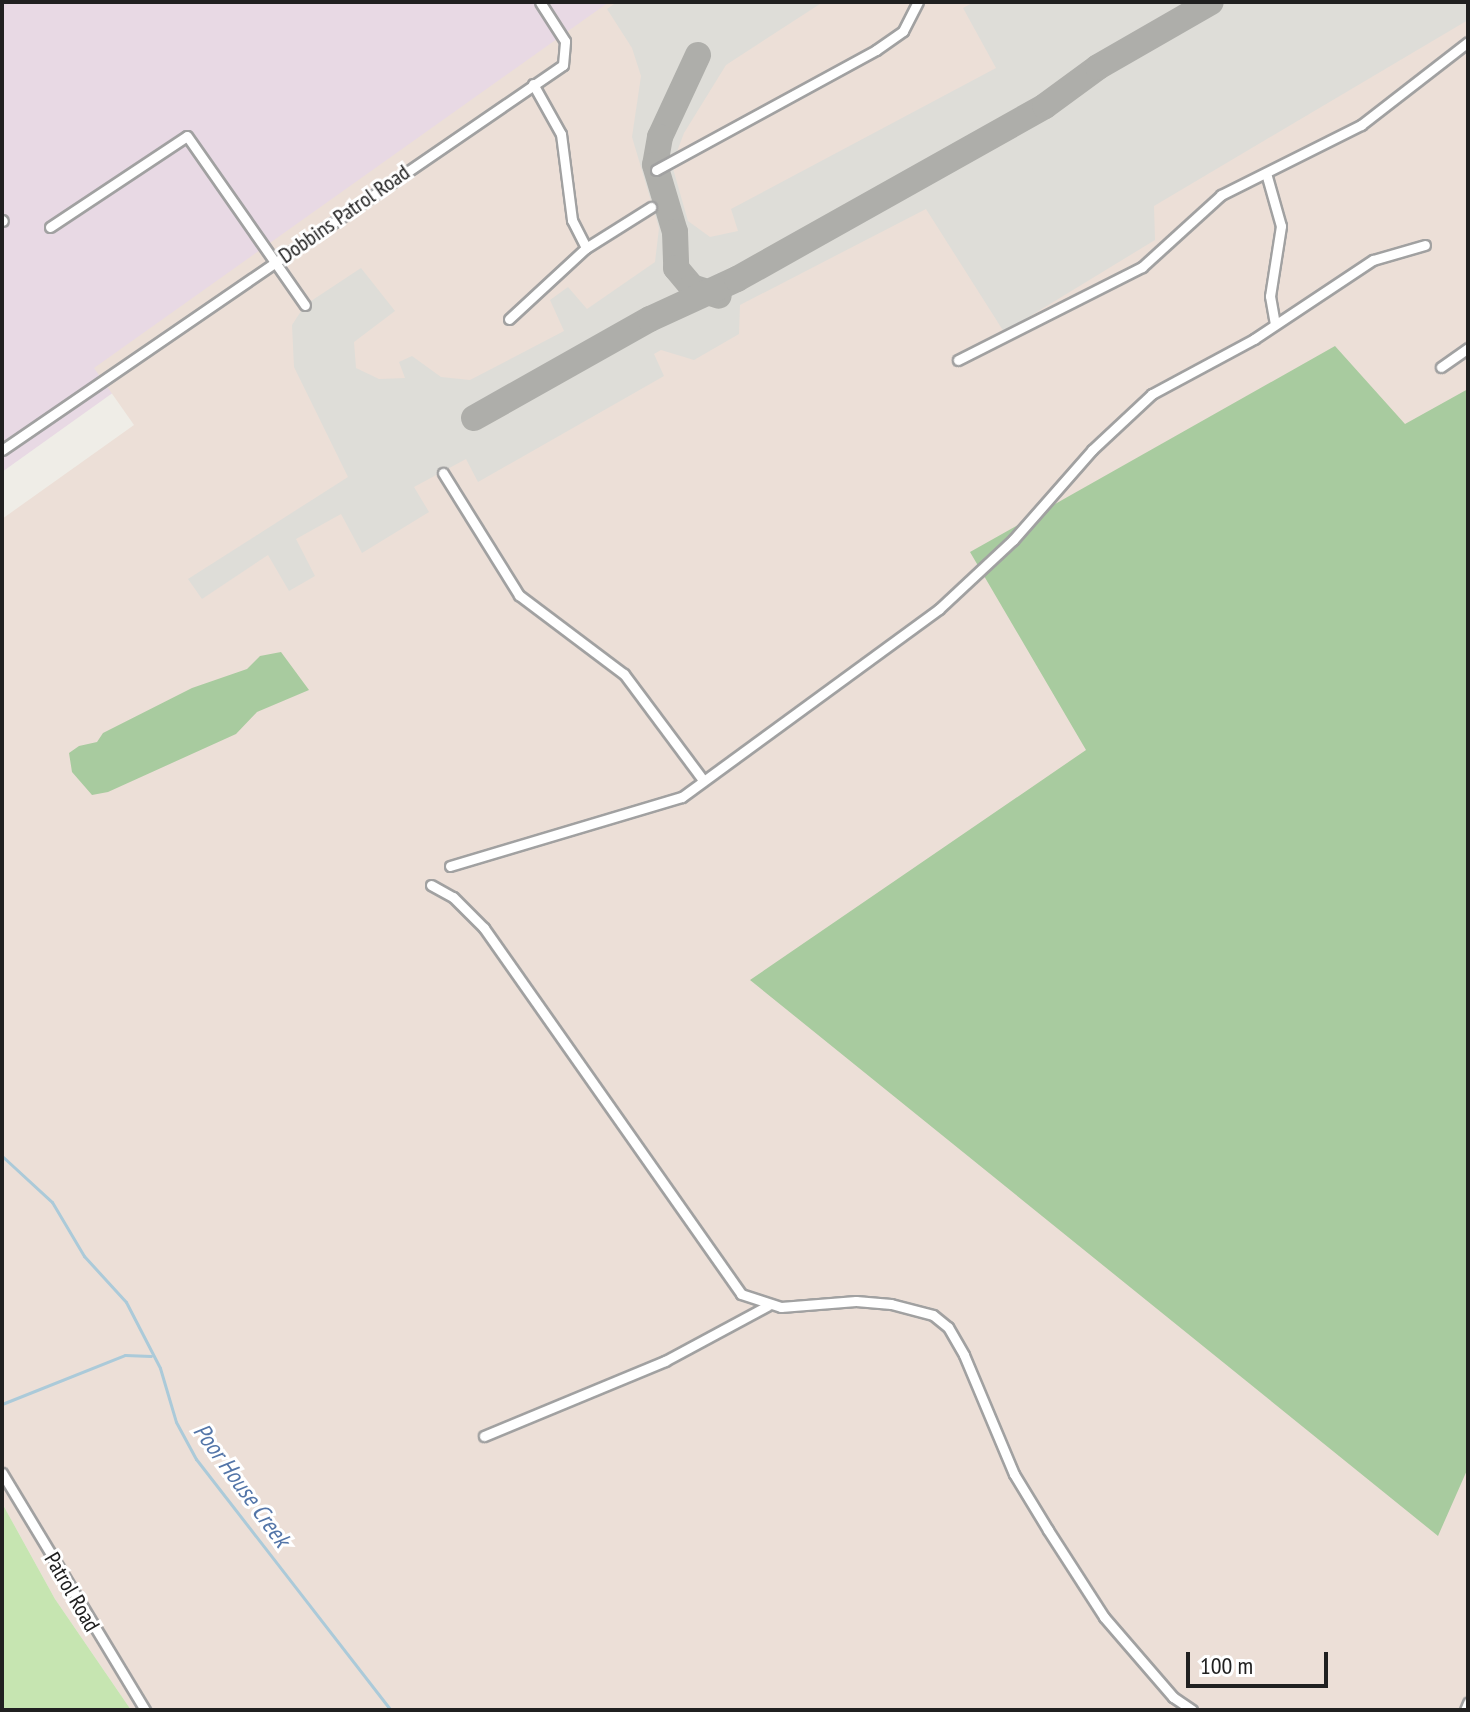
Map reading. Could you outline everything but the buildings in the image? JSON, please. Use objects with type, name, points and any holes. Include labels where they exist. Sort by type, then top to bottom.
[{"type":"street","name":"Dobbins Patrol Road","points":[[2,450],[563,65],[565,41],[540,2]]},
{"type":"street","points":[[656,170],[876,50],[903,31],[918,2]]},
{"type":"street","points":[[958,360],[1130,275],[1221,195],[1361,125],[1468,42]]},
{"type":"street","points":[[533,84],[561,134],[572,220],[586,248]]},
{"type":"street","points":[[50,227],[187,136],[277,260],[305,305]]},
{"type":"street","points":[[1266,173],[1281,226],[1270,296],[1275,324]]},
{"type":"street","points":[[509,319],[586,248],[651,207]]},
{"type":"street","points":[[450,866],[669,804],[939,609],[1013,540],[1092,450],[1152,394],[1275,324],[1373,260],[1425,245]]},
{"type":"street","points":[[1441,367],[1468,348]]},
{"type":"street","points":[[443,473],[519,595],[624,674],[703,780]]},
{"type":"street","points":[[431,885],[453,897],[484,928],[725,1276],[745,1297],[767,1306]]},
{"type":"street","points":[[484,1436],[665,1361],[767,1306],[856,1301],[891,1304],[933,1315],[948,1327],[964,1355],[1014,1474],[1055,1541],[1141,1663],[1192,1710]]},
{"type":"street","name":"Patrol Road","points":[[2,1473],[145,1710]]},
{"type":"street","points":[[1465,1710],[1468,1703]]},
{"type":"shaded area","points":[[2,2],[839,2],[272,279],[2,472]]},
{"type":"shaded area","points":[[609,2],[1468,2],[1468,1710],[131,1710],[55,1599],[2,1503],[2,519],[134,425],[94,368]]},
{"type":"shaded area","points":[[617,2],[823,2],[726,65],[684,133],[672,165],[688,221],[710,237],[738,231],[731,209],[996,68],[963,8],[974,2],[1468,2],[1468,20],[1154,206],[1155,240],[1004,332],[926,209],[740,305],[739,334],[694,360],[661,350],[654,354],[664,376],[478,482],[466,459],[414,487],[429,512],[362,553],[341,514],[296,539],[315,576],[289,591],[268,555],[202,599],[188,579],[348,477],[294,367],[292,325],[305,305],[361,268],[395,311],[354,342],[356,368],[379,379],[405,378],[399,362],[412,356],[441,377],[470,380],[564,331],[550,300],[568,287],[587,309],[655,262],[659,228],[632,137],[641,76],[632,48],[607,9]]},
{"type":"green space","points":[[1335,346],[1405,424],[1468,389],[1468,1468],[1438,1536],[750,980],[1086,750],[970,552]]},
{"type":"green space","points":[[281,652],[309,690],[257,712],[236,734],[108,792],[92,795],[72,772],[69,753],[79,746],[97,742],[103,733],[192,688],[247,669],[260,656]]},
{"type":"green space","points":[[2,1503],[55,1599],[131,1710],[2,1710]]},
{"type":"waterway","name":"Poor House Creek","points":[[2,1156],[52,1202],[84,1256],[126,1302],[160,1368],[176,1422],[196,1459],[391,1710]]},
{"type":"waterway","points":[[2,1404],[125,1355],[151,1356]]},
{"type":"taxiway","points":[[474,418],[650,319],[737,279],[1045,106],[1098,67],[1211,2]]},
{"type":"taxiway","points":[[698,55],[660,137],[655,165],[675,232],[676,268],[692,287],[719,296]]}]
